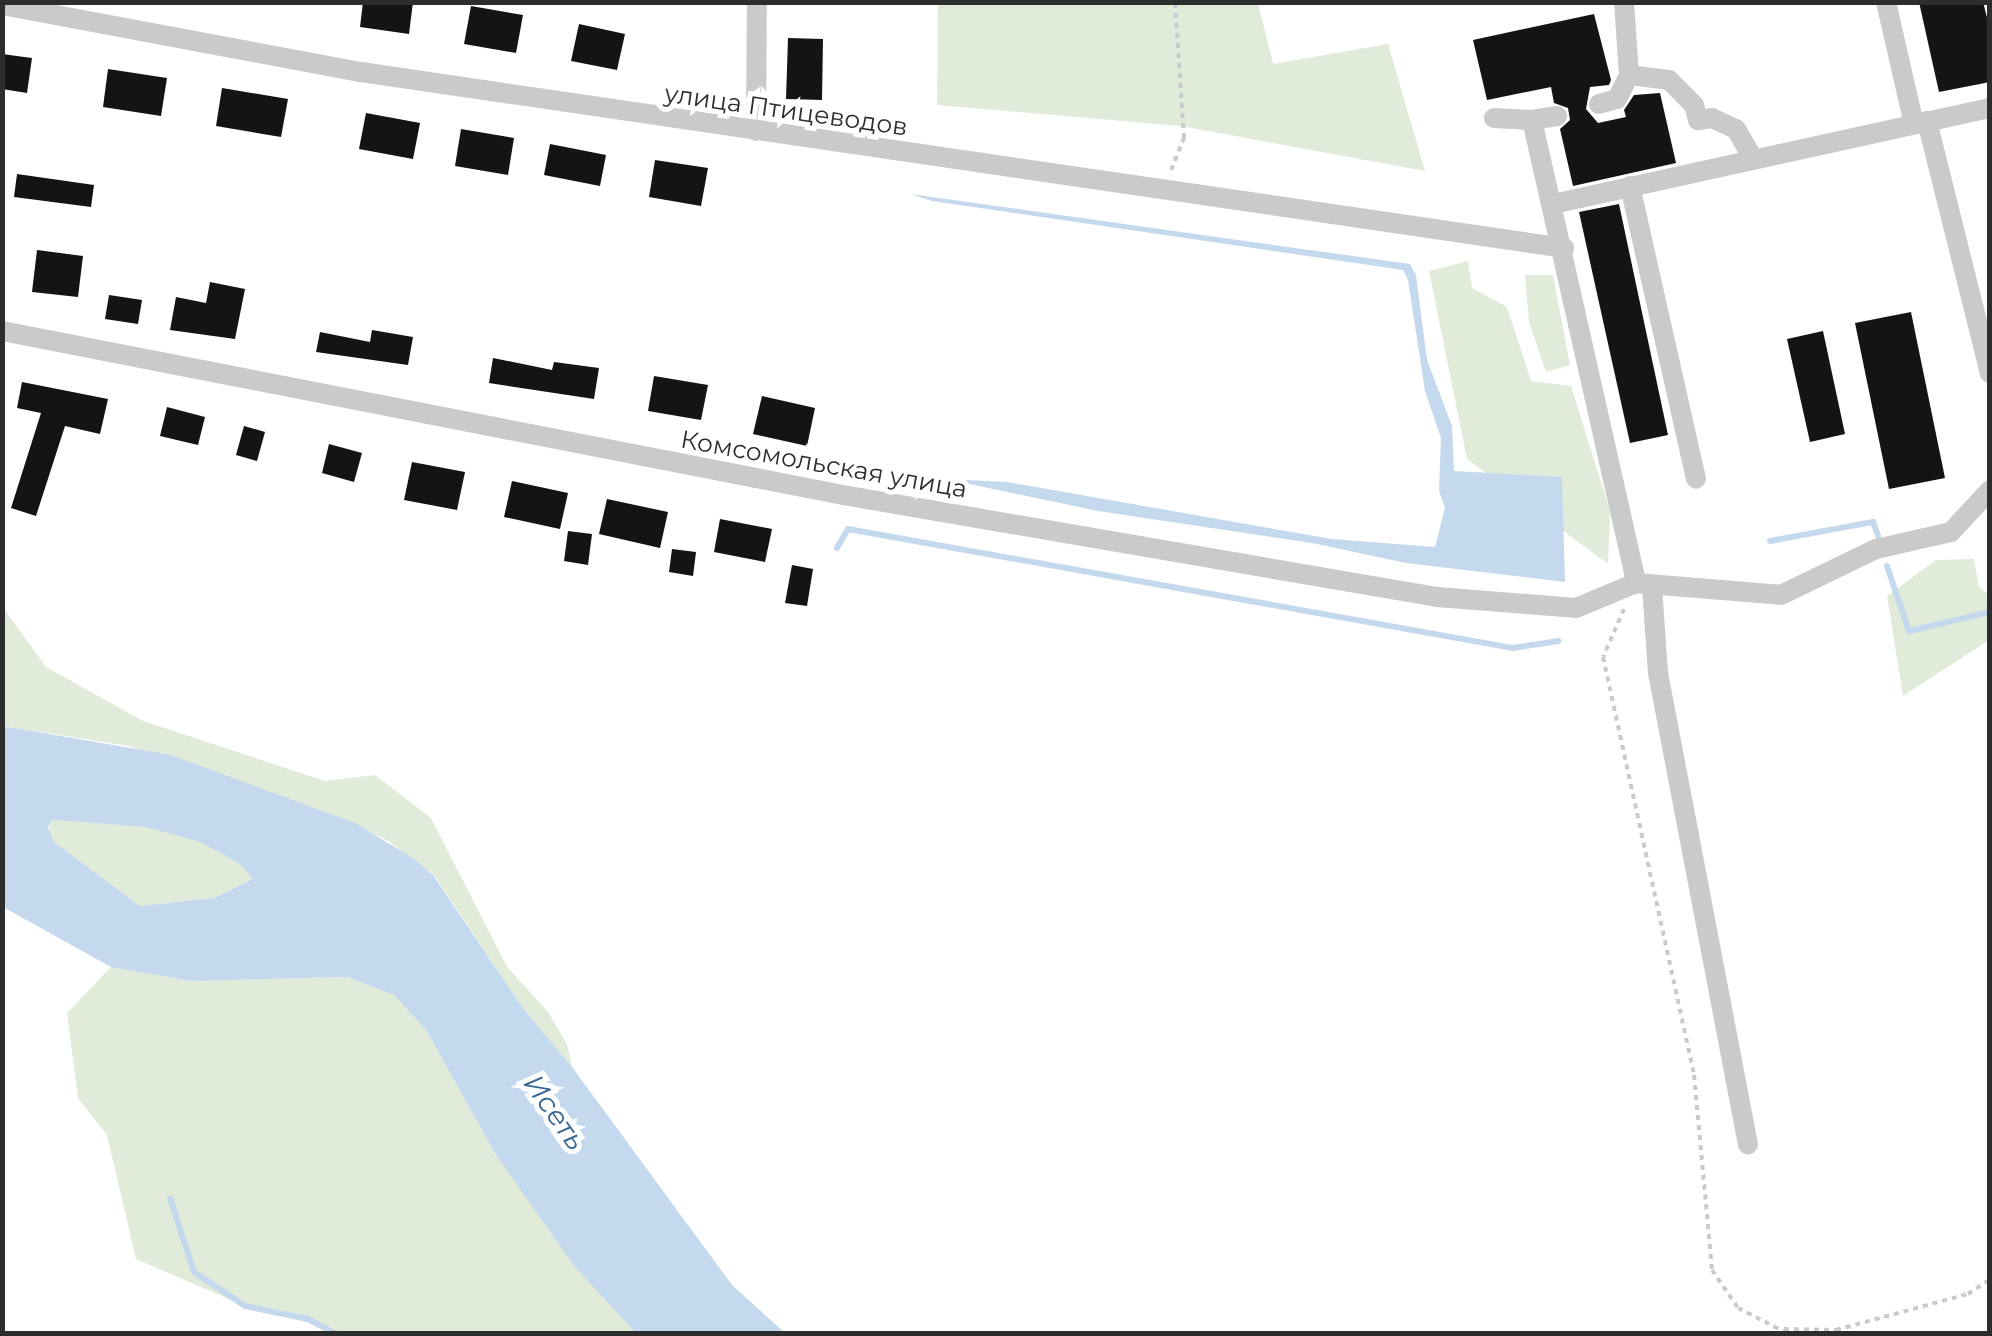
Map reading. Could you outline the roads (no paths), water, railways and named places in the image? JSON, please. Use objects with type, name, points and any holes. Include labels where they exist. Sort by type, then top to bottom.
[{"type":"street","points":[[756,2],[756,131]]},
{"type":"street","points":[[1599,104],[1617,99],[1629,75],[1624,2]]},
{"type":"street","points":[[1886,2],[1990,373]]},
{"type":"street","name":"улица Птицеводов","points":[[2,6],[361,72],[1564,248]]},
{"type":"street","points":[[1629,75],[1669,80],[1694,105],[1698,120],[1712,118],[1736,130],[1752,157]]},
{"type":"street","points":[[1553,204],[1752,157],[1990,108]]},
{"type":"street","points":[[1494,118],[1532,120],[1557,116]]},
{"type":"street","points":[[1532,120],[1644,585],[1748,1144]]},
{"type":"street","points":[[1630,186],[1696,480]]},
{"type":"street","name":"Комсомольская улица","points":[[2,331],[843,495],[1437,597],[1576,608],[1644,585]]},
{"type":"street","points":[[1644,585],[1781,595],[1876,549],[1951,532],[1990,490]]},
{"type":"water","points":[[910,194],[1410,264],[1416,275],[1427,360],[1452,426],[1454,471],[1562,477],[1565,582],[1406,563],[1312,543],[1098,511],[946,479],[1007,482],[1332,539],[1435,547],[1445,508],[1439,491],[1441,438],[1425,391],[1408,280],[1403,270],[932,201]]},
{"type":"water","name":"Исеть","points":[[3,726],[171,755],[355,823],[413,858],[433,875],[523,1008],[572,1067],[732,1285],[785,1333],[636,1333],[574,1266],[496,1155],[426,1030],[394,995],[347,977],[190,981],[111,967],[3,907]],"holes":[[[52,820],[146,827],[200,842],[240,864],[253,879],[214,898],[140,906],[54,842],[48,828]]]},
{"type":"waterway","points":[[1770,541],[1873,522],[1878,536]]},
{"type":"waterway","points":[[837,548],[848,529],[1513,648],[1558,641]]},
{"type":"waterway","points":[[1887,566],[1909,631],[1990,612]]},
{"type":"waterway","points":[[170,1198],[194,1272],[245,1306],[308,1319],[336,1334]]}]
